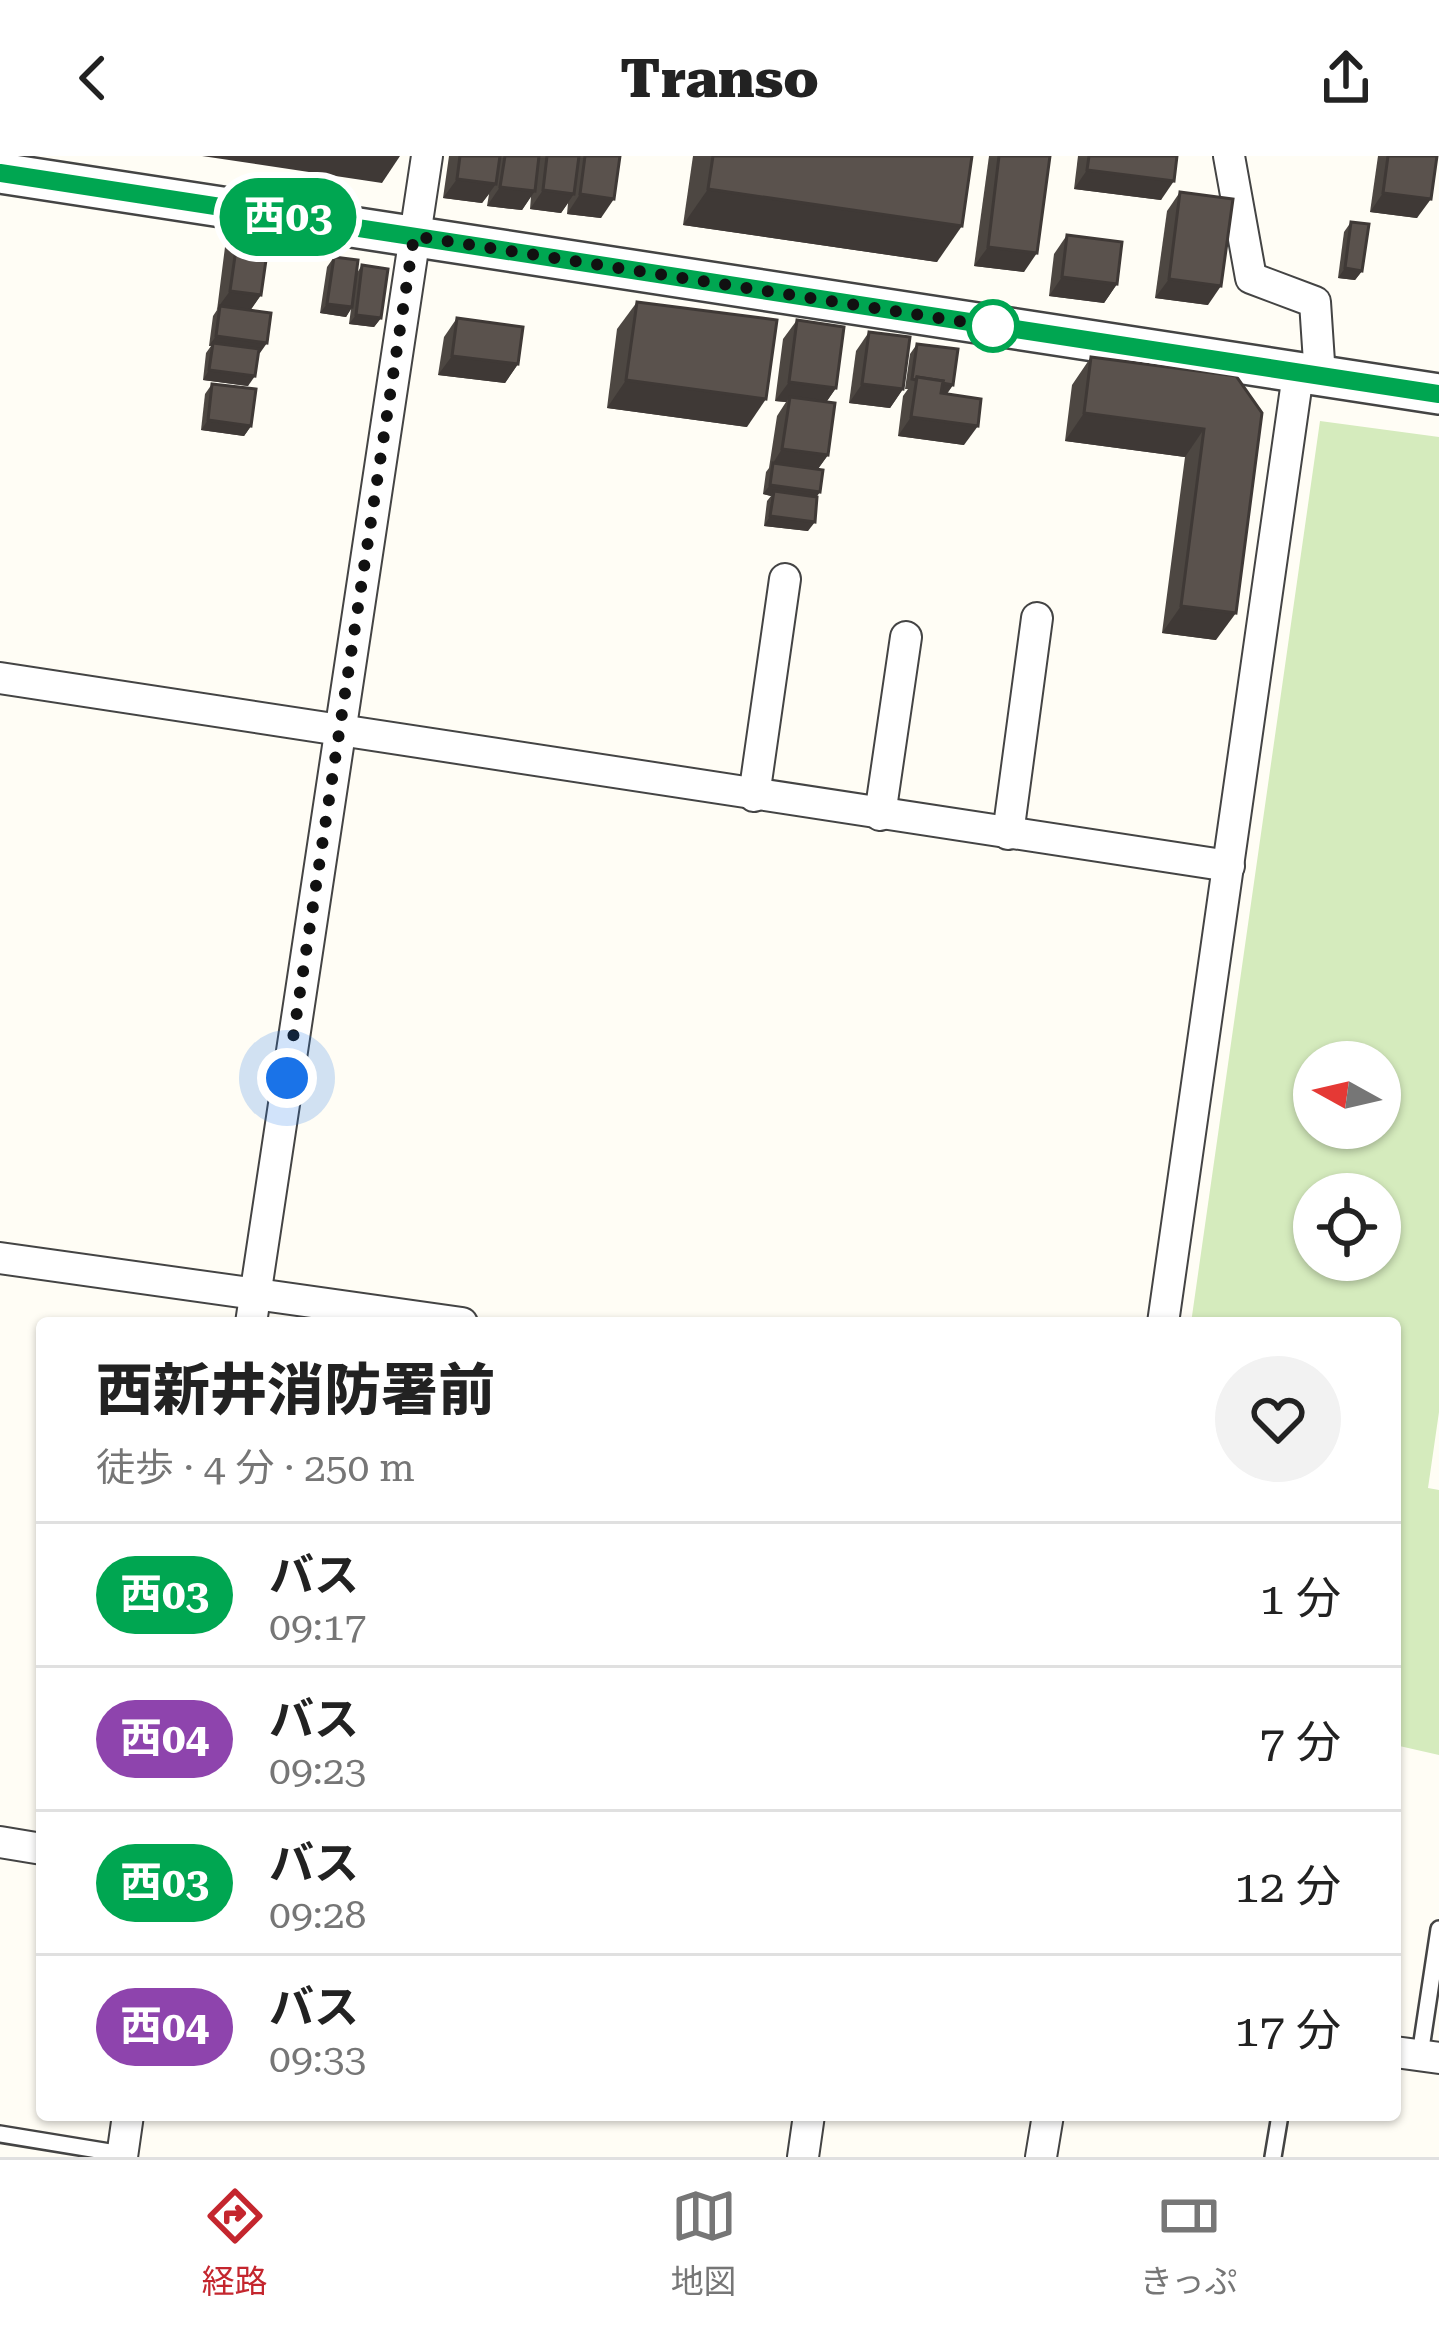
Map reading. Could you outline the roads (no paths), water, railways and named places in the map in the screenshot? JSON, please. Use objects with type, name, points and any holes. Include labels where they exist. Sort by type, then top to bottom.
[{"type":"street","points":[[252,1317],[428,156]]},
{"type":"street","points":[[1164,1317],[1229,866],[1309,376],[1315,302],[1251,278],[1229,156]]},
{"type":"street","points":[[0,173],[1439,394]]},
{"type":"street","points":[[754,796],[784,579]]},
{"type":"street","points":[[1007,834],[1037,619]]},
{"type":"street","points":[[880,815],[906,637]]},
{"type":"street","points":[[0,678],[1229,866]]},
{"type":"street","points":[[0,1258],[423,1317]]},
{"type":"street","points":[[0,1842],[36,1848]]},
{"type":"street","points":[[122,2155],[127,2121]]},
{"type":"street","points":[[803,2157],[808,2121]]},
{"type":"street","points":[[1040,2157],[1047,2121]]},
{"type":"lane","points":[[1418,2055],[1439,1930]]},
{"type":"lane","points":[[1273,2157],[1279,2121]]},
{"type":"lane","points":[[0,2134],[122,2155]]}]
